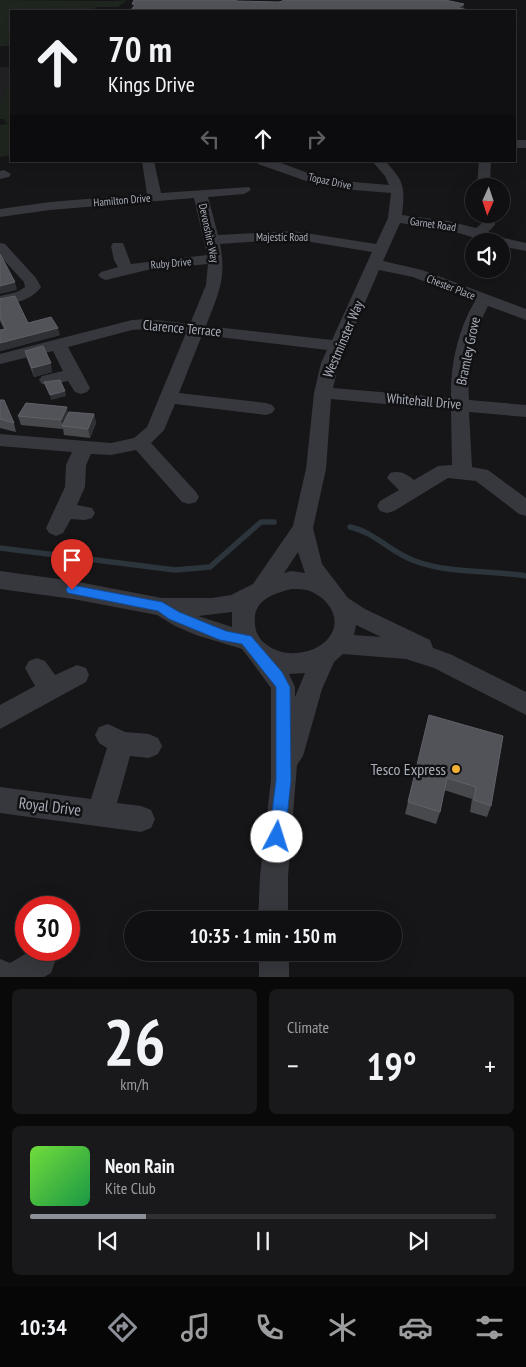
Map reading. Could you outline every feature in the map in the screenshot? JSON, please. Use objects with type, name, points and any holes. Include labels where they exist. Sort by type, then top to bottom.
[{"type":"street","points":[[148,162],[155,198]]},
{"type":"street","name":"Topaz Drive","points":[[266,162],[309,178],[342,185],[398,190]]},
{"type":"street","points":[[379,162],[391,175],[398,190]]},
{"type":"street","points":[[484,162],[484,178]]},
{"type":"street","name":"Hamilton Drive","points":[[2,208],[244,190]]},
{"type":"street","name":"Westminster Way","points":[[259,589],[303,528],[316,469],[322,393],[330,363],[395,218],[398,190]]},
{"type":"street","name":"Devonshire Way","points":[[140,443],[155,430],[214,285],[217,272],[216,259],[200,194]]},
{"type":"street","name":"Garnet Road","points":[[395,218],[448,224],[479,233]]},
{"type":"street","points":[[479,233],[488,223]]},
{"type":"street","name":"Majestic Road","points":[[212,240],[293,235],[378,257]]},
{"type":"street","name":"Garnet Road","points":[[510,244],[526,247]]},
{"type":"street","points":[[118,246],[121,260],[126,268]]},
{"type":"street","points":[[0,248],[30,281],[33,287],[30,292],[22,296],[0,301]]},
{"type":"street","name":"Chester Place","points":[[378,257],[526,315]]},
{"type":"street","name":"Ruby Drive","points":[[106,274],[126,268],[216,259]]},
{"type":"street","name":"Bramley Grove","points":[[462,472],[460,372],[476,310],[484,300]]},
{"type":"street","name":"Clarence Terrace","points":[[0,359],[132,325],[160,324],[338,346]]},
{"type":"street","points":[[48,380],[78,381],[58,344]]},
{"type":"street","name":"Whitehall Drive","points":[[322,393],[526,411]]},
{"type":"street","points":[[168,397],[234,412],[266,409]]},
{"type":"street","points":[[0,440],[111,449],[140,443],[187,486]]},
{"type":"street","points":[[69,518],[75,487],[76,465],[84,448]]},
{"type":"street","points":[[388,506],[445,471],[481,475],[526,509]]},
{"type":"street","points":[[396,478],[413,490]]},
{"type":"street","name":"Westminster Way","points":[[303,528],[312,566],[334,597]]},
{"type":"street","points":[[0,580],[72,590],[162,607],[212,607],[235,603],[259,589],[276,582],[306,581],[334,597],[356,615],[415,642],[442,661]]},
{"type":"street","points":[[259,589],[247,602],[242,614],[242,627],[251,645],[277,676],[283,687],[284,780],[274,876],[273,911]]},
{"type":"street","points":[[284,780],[310,689],[345,630],[346,617],[334,597]]},
{"type":"street","points":[[162,607],[174,616],[251,645],[267,658],[281,663],[297,664],[312,662],[332,650],[406,648],[442,661],[526,704]]},
{"type":"street","points":[[0,718],[44,678],[77,675]]},
{"type":"street","name":"Royal Drive","points":[[100,813],[114,739],[149,746]]},
{"type":"street","name":"Royal Drive","points":[[0,800],[141,819]]},
{"type":"street","points":[[274,961],[274,977]]},
{"type":"shaded area","points":[[0,0],[127,0],[118,7],[96,7],[94,10],[10,10],[10,46],[1,46],[0,48]]},
{"type":"shaded area","points":[[0,67],[10,67],[10,85],[0,102]]},
{"type":"shaded area","points":[[10,85],[10,122],[6,123],[4,119],[0,119],[0,102]]},
{"type":"shaded area","points":[[10,123],[10,155],[0,157],[0,125]]},
{"type":"building","points":[[134,0],[279,2],[285,0],[445,0],[464,4],[458,8],[469,10],[131,10],[135,5],[132,4]]},
{"type":"building","points":[[0,254],[15,282],[0,286]]},
{"type":"building","points":[[15,296],[28,323],[51,317],[58,328],[0,343],[0,330],[6,329],[0,317],[0,299]]},
{"type":"building","points":[[43,346],[51,363],[32,368],[25,351]]},
{"type":"building","points":[[60,380],[65,391],[50,395],[44,382]]},
{"type":"building","points":[[0,400],[4,400],[14,423],[0,419]]},
{"type":"building","points":[[26,403],[67,407],[61,420],[18,416]]},
{"type":"building","points":[[69,412],[94,414],[88,429],[62,426]]},
{"type":"building","name":"Tesco Express","points":[[429,715],[503,736],[491,806],[474,800],[476,787],[447,778],[440,812],[408,802]]},
{"type":"waterway","points":[[0,548],[175,570],[210,567],[261,522],[274,522]]},
{"type":"waterway","points":[[350,527],[367,533],[406,557],[428,565],[456,570],[526,576]]},
{"type":"place","name":"Tesco Express","points":[[456,769]]},
{"type":"route","points":[[72,590],[162,607],[174,616],[225,636],[246,640],[277,676],[283,687],[284,780],[277,837]]}]
